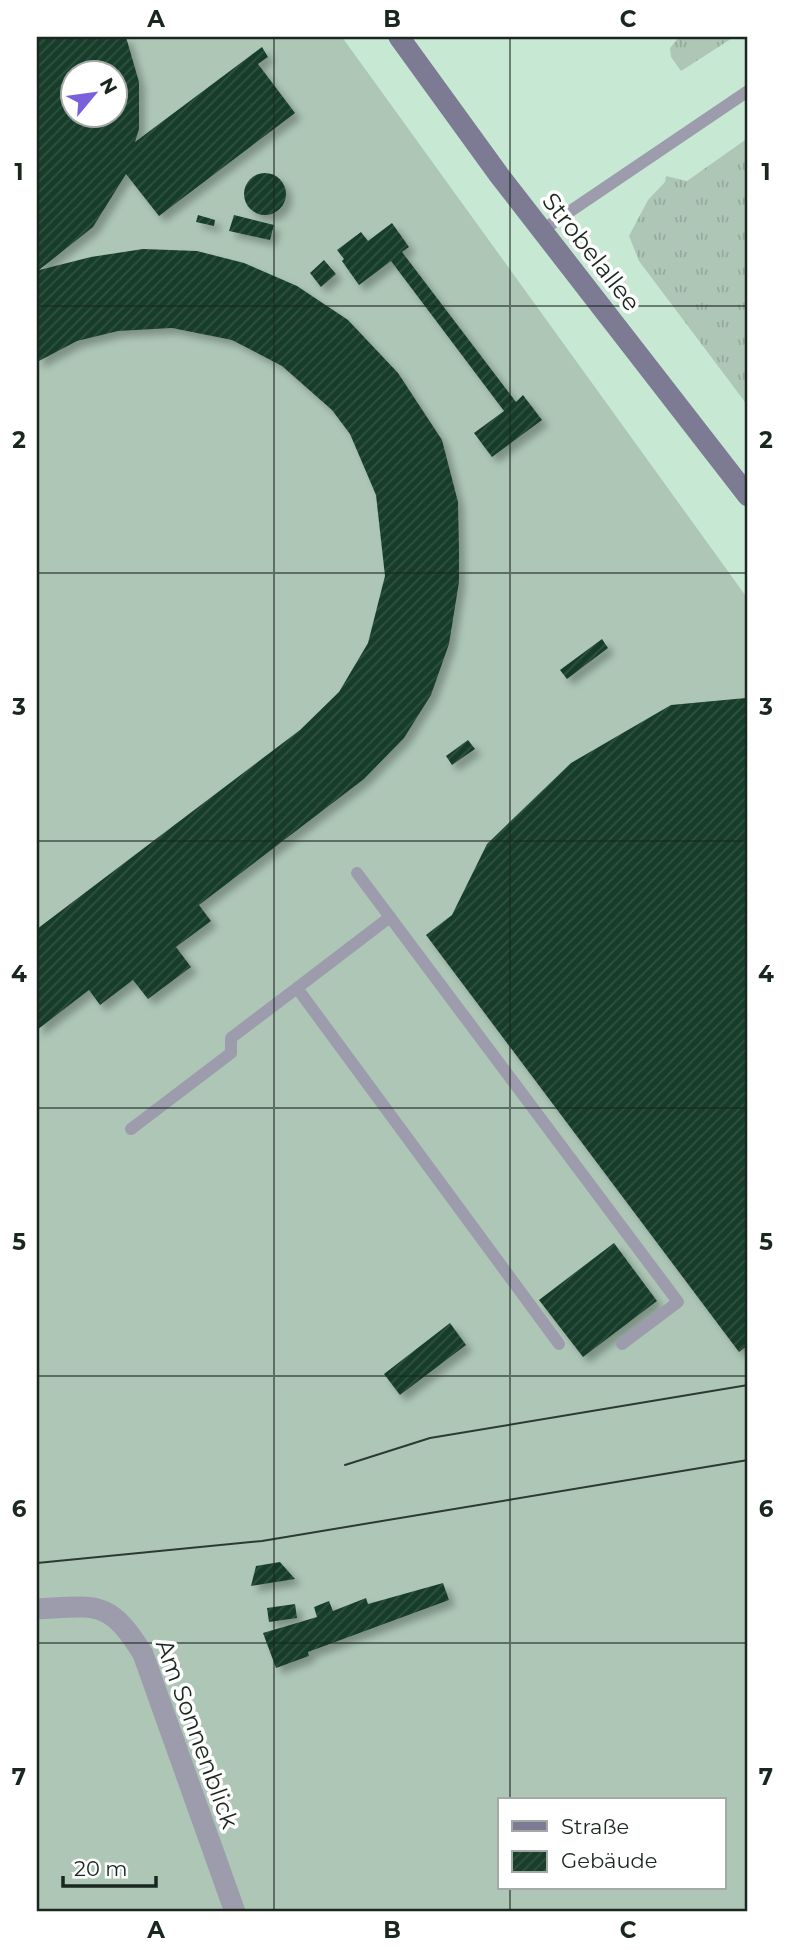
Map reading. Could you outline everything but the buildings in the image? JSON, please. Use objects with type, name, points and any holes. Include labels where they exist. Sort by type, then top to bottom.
[{"type":"street","name":"Strobelallee","points":[[399,37],[541,231],[748,496]]},
{"type":"street","name":"Am Sonnenblick","points":[[37,1609],[92,1606],[112,1614],[129,1631],[143,1654],[235,1912]]},
{"type":"lane","points":[[541,231],[748,91]]},
{"type":"lane","points":[[357,873],[678,1302],[622,1345]]},
{"type":"lane","points":[[131,1129],[231,1053],[231,1038],[390,917]]},
{"type":"lane","points":[[297,988],[559,1344]]},
{"type":"green space","points":[[37,37],[342,37],[748,599],[748,1912],[37,1912]]},
{"type":"green space","points":[[679,37],[734,37],[681,71],[671,57],[670,48]]},
{"type":"green space","points":[[748,138],[748,406],[639,261],[629,236],[648,200],[665,182],[666,176],[687,181]]},
{"type":"tram line","points":[[345,1465],[430,1438],[748,1385]]},
{"type":"tram line","points":[[37,1563],[262,1541],[748,1460]]}]
